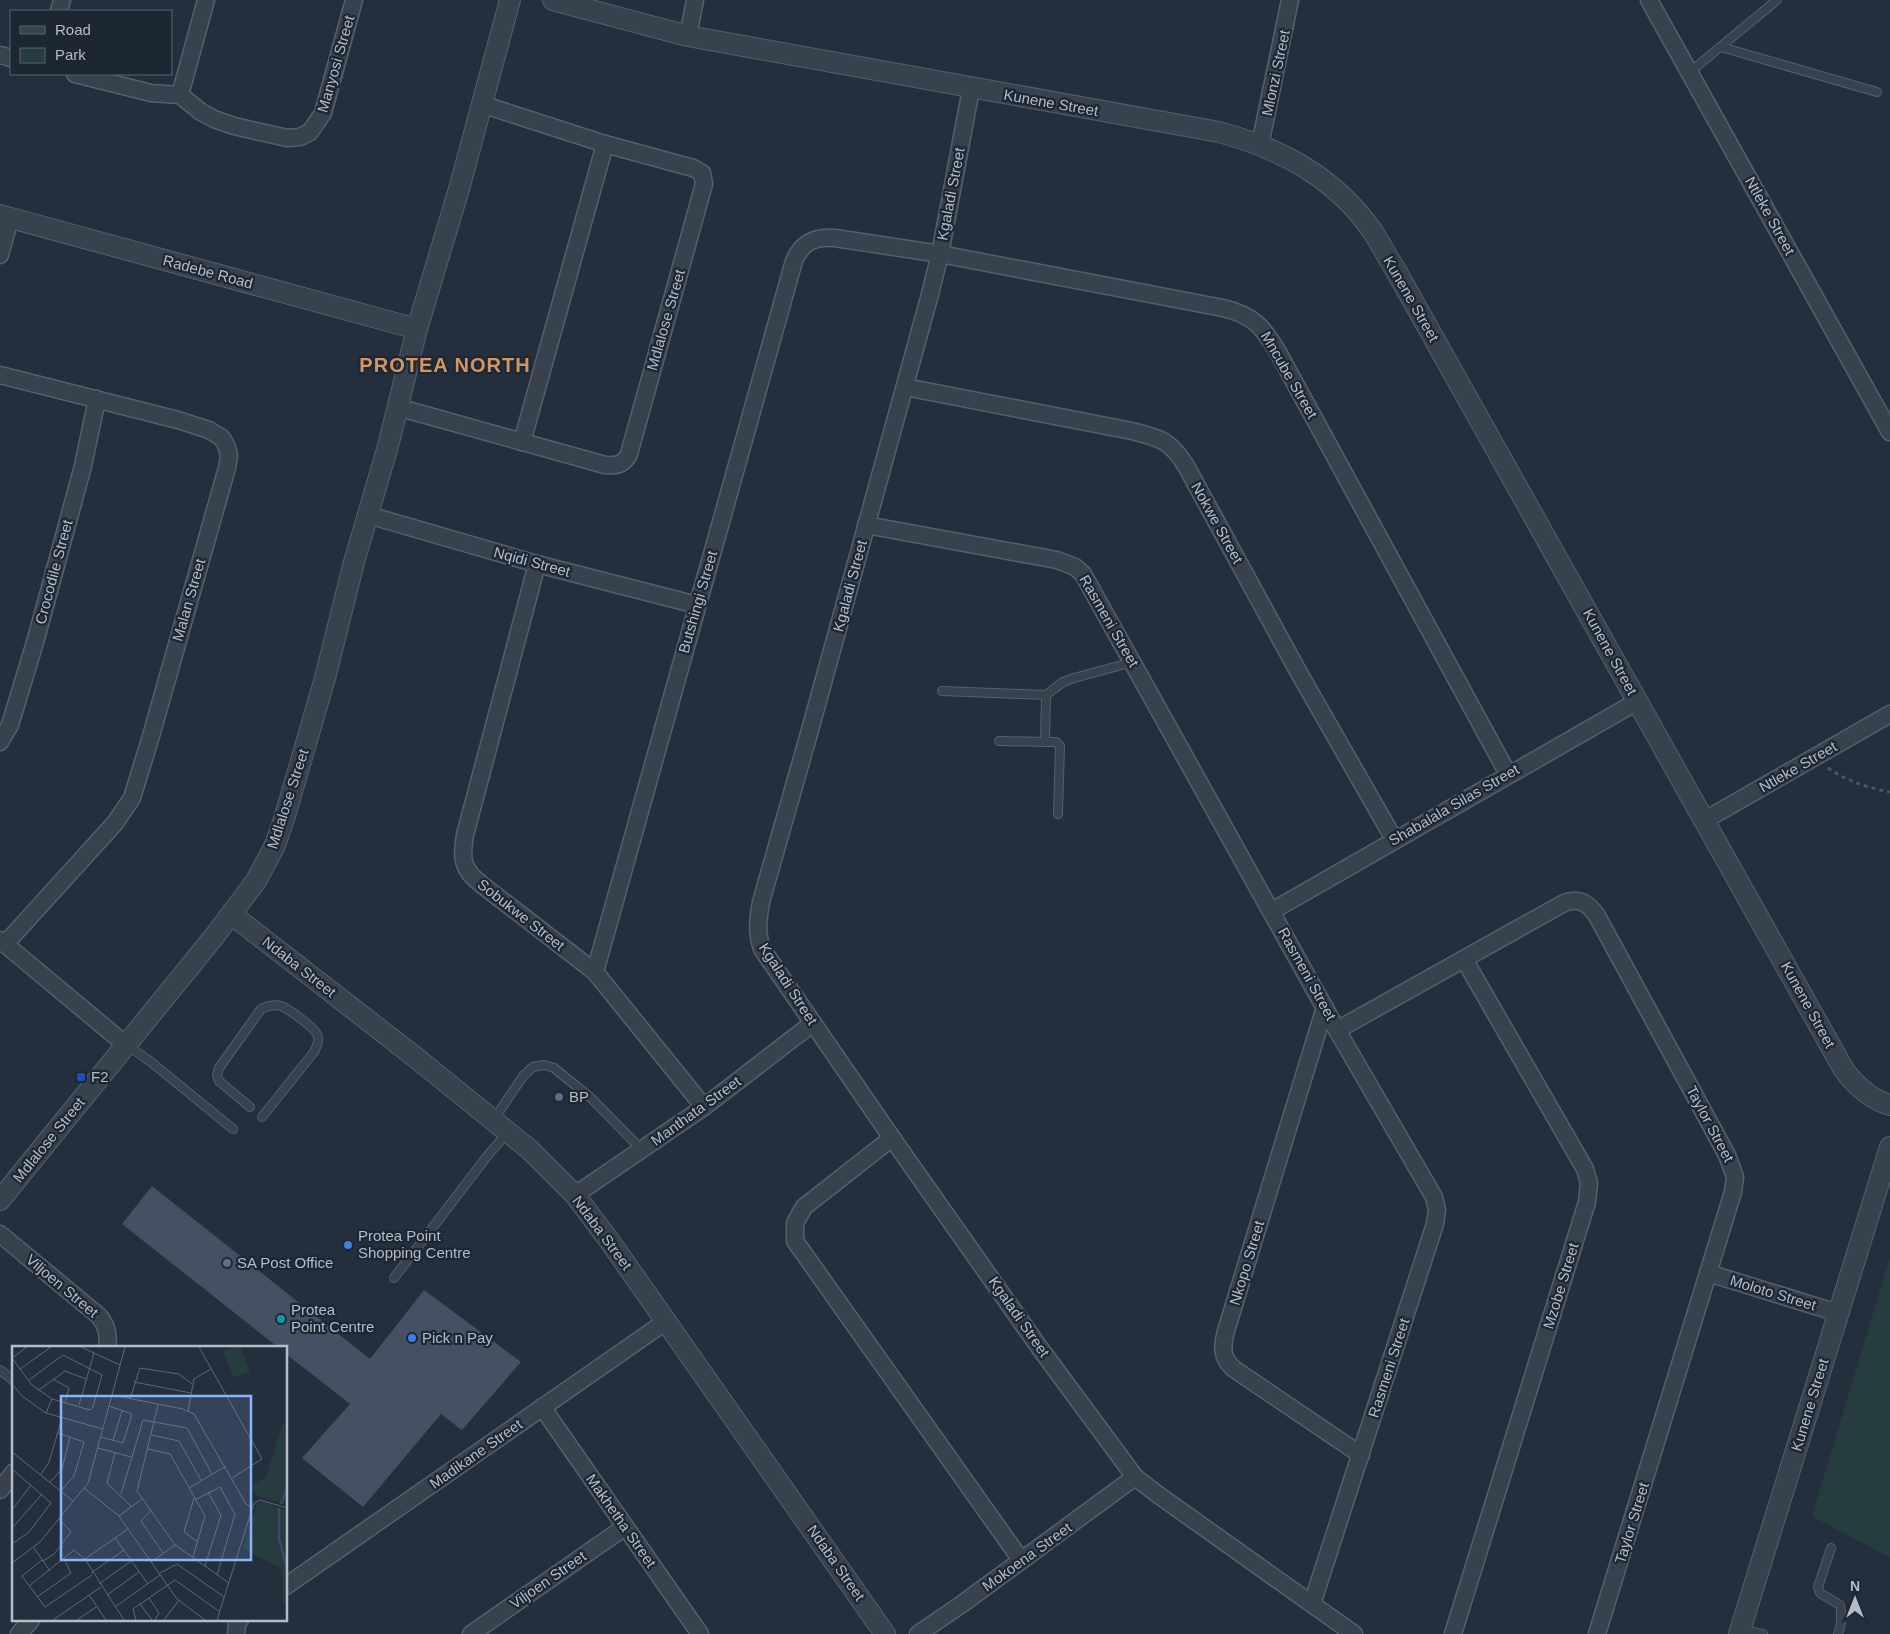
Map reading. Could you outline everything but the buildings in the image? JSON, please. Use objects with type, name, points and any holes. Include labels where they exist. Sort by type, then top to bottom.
[{"type":"street","points":[[79,75],[152,93],[180,95],[206,0]]},
{"type":"street","name":"Manyosi Street","points":[[180,95],[207,116],[234,126],[287,138],[300,137],[310,132],[323,113],[354,0]]},
{"type":"street","name":"Mdlalose Street","points":[[0,1200],[232,914],[263,869],[281,828],[325,678],[416,329],[459,189],[510,0]]},
{"type":"street","name":"Kunene Street","points":[[553,0],[688,36],[971,89],[1219,132],[1260,145],[1289,157],[1321,179],[1352,206],[1373,232],[1844,1070],[1863,1091],[1890,1105]]},
{"type":"street","points":[[688,36],[695,0]]},
{"type":"street","name":"Mlonzi Street","points":[[1260,145],[1290,0]]},
{"type":"street","name":"Ntleke Street","points":[[1649,0],[1890,432]]},
{"type":"street","name":"Kgaladi Street","points":[[971,89],[940,254],[818,702],[761,902],[757,928],[762,949],[1039,1347],[1135,1477],[1156,1494],[1354,1634]]},
{"type":"street","name":"Mdlalose Street","points":[[397,407],[609,465],[622,463],[627,457],[704,184],[702,173],[692,168],[605,144],[481,104]]},
{"type":"street","points":[[522,442],[605,144]]},
{"type":"street","points":[[0,255],[5,217]]},
{"type":"street","name":"Radebe Road","points":[[5,217],[416,329]]},
{"type":"street","name":"Mncube Street","points":[[813,239],[835,238],[940,254],[1223,308],[1239,312],[1255,321],[1279,354],[1508,774]]},
{"type":"street","name":"Butshingi Street","points":[[594,972],[794,261],[801,248],[813,239]]},
{"type":"street","name":"Malan Street","points":[[0,375],[178,420],[209,430],[224,440],[228,450],[229,461],[152,736],[132,798],[109,830],[3,942]]},
{"type":"street","name":"Nokwe Street","points":[[905,387],[1132,432],[1158,438],[1172,446],[1186,466],[1299,673],[1394,839]]},
{"type":"street","name":"Crocodile Street","points":[[0,742],[15,712],[36,639],[83,466],[98,399]]},
{"type":"street","name":"Nqidi Street","points":[[368,515],[537,564],[697,605]]},
{"type":"street","name":"Rasmeni Street","points":[[866,525],[1058,560],[1070,564],[1086,579],[1337,1030],[1431,1191],[1437,1205],[1435,1224],[1312,1604]]},
{"type":"street","name":"Sobukwe Street","points":[[537,564],[465,835],[463,857],[466,869],[474,879],[594,972],[704,1107]]},
{"type":"street","name":"Shabalala Silas Street","points":[[1272,911],[1394,839],[1638,701]]},
{"type":"street","name":"Ntleke Street","points":[[1705,820],[1890,714]]},
{"type":"street","name":"Taylor Street","points":[[1337,1030],[1566,902],[1583,901],[1592,909],[1734,1170],[1735,1187],[1598,1634]]},
{"type":"street","name":"Ndaba Street","points":[[232,914],[416,1057],[546,1165],[575,1195],[611,1243],[885,1634]]},
{"type":"street","points":[[3,942],[126,1044]]},
{"type":"street","name":"Mzobe Street","points":[[1453,1634],[1587,1202],[1589,1183],[1585,1169],[1464,959]]},
{"type":"street","name":"Nkopo Street","points":[[1325,1007],[1226,1331],[1223,1351],[1227,1363],[1234,1369],[1361,1455]]},
{"type":"street","name":"Manthata Street","points":[[575,1195],[704,1107],[813,1023]]},
{"type":"street","points":[[892,1138],[804,1206],[795,1224],[795,1241],[1021,1560]]},
{"type":"street","name":"Kunene Street","points":[[1739,1631],[1890,1147]]},
{"type":"street","name":"Viljoen Street","points":[[0,1234],[99,1316],[105,1324],[108,1333],[107,1346]]},
{"type":"street","name":"Moloto Street","points":[[1708,1272],[1838,1312]]},
{"type":"street","name":"Madikane Street","points":[[288,1585],[665,1322]]},
{"type":"street","name":"Makhetha Street","points":[[542,1407],[700,1634]]},
{"type":"street","points":[[0,1490],[12,1475]]},
{"type":"street","name":"Mokoena Street","points":[[918,1634],[1084,1516],[1135,1477]]},
{"type":"street","name":"Viljoen Street","points":[[471,1634],[625,1527]]},
{"type":"lane","points":[[1690,72],[1777,0]]},
{"type":"lane","points":[[1720,47],[1877,92]]},
{"type":"lane","points":[[942,691],[1046,694],[1074,678],[1132,662]]},
{"type":"lane","points":[[1045,742],[1046,694]]},
{"type":"lane","points":[[999,741],[1056,742],[1060,746],[1058,814]]},
{"type":"lane","points":[[250,1107],[219,1082],[217,1075],[219,1068],[262,1009],[268,1006],[282,1006],[316,1031],[318,1045],[262,1117]]},
{"type":"lane","points":[[126,1044],[151,1062],[232,1129]]},
{"type":"lane","points":[[394,1278],[488,1155],[524,1075],[533,1067],[544,1066],[554,1068],[591,1098],[642,1150]]},
{"type":"lane","points":[[0,1370],[12,1379]]},
{"type":"lane","points":[[1831,1548],[1818,1587],[1820,1593],[1840,1605],[1842,1613],[1838,1634]]},
{"type":"lane","points":[[1739,1631],[1763,1634]]},
{"type":"path","points":[[1814,758],[1846,780],[1890,792]]},
{"type":"green space","points":[[1890,1257],[1890,1558],[1812,1516]]},
{"type":"place","name":"F2","points":[[81,1077]]},
{"type":"place","name":"BP","points":[[559,1097]]},
{"type":"place","name":"Protea Point Shopping Centre","points":[[348,1245]]},
{"type":"place","name":"SA Post Office","points":[[227,1263]]},
{"type":"place","name":"Protea Point Centre","points":[[281,1319]]},
{"type":"place","name":"Pick n Pay","points":[[412,1338]]},
{"type":"district","name":"PROTEA NORTH","points":[[445,365]]}]
